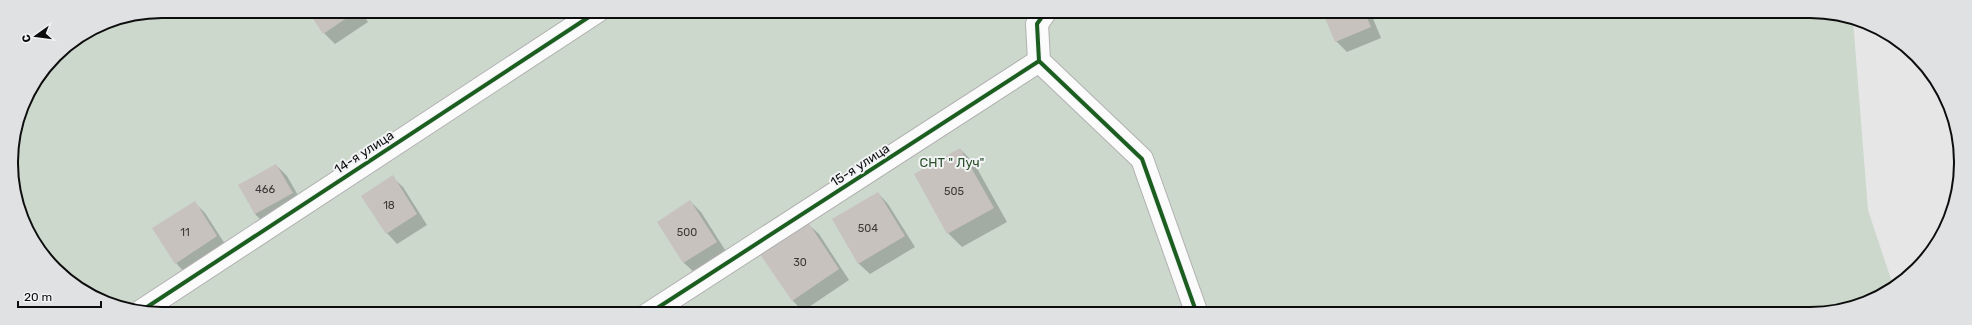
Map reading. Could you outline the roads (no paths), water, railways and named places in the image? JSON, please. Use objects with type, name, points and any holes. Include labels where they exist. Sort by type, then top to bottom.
[{"type":"street","name":"14-я улица","points":[[148,306],[587,18]]},
{"type":"street","points":[[1041,18],[1037,24],[1040,61],[1142,159],[1195,307]]},
{"type":"street","name":"15-я улица","points":[[659,307],[1040,61]]},
{"type":"park label","name":"СНТ \" Луч\"","points":[[952,162]]}]
